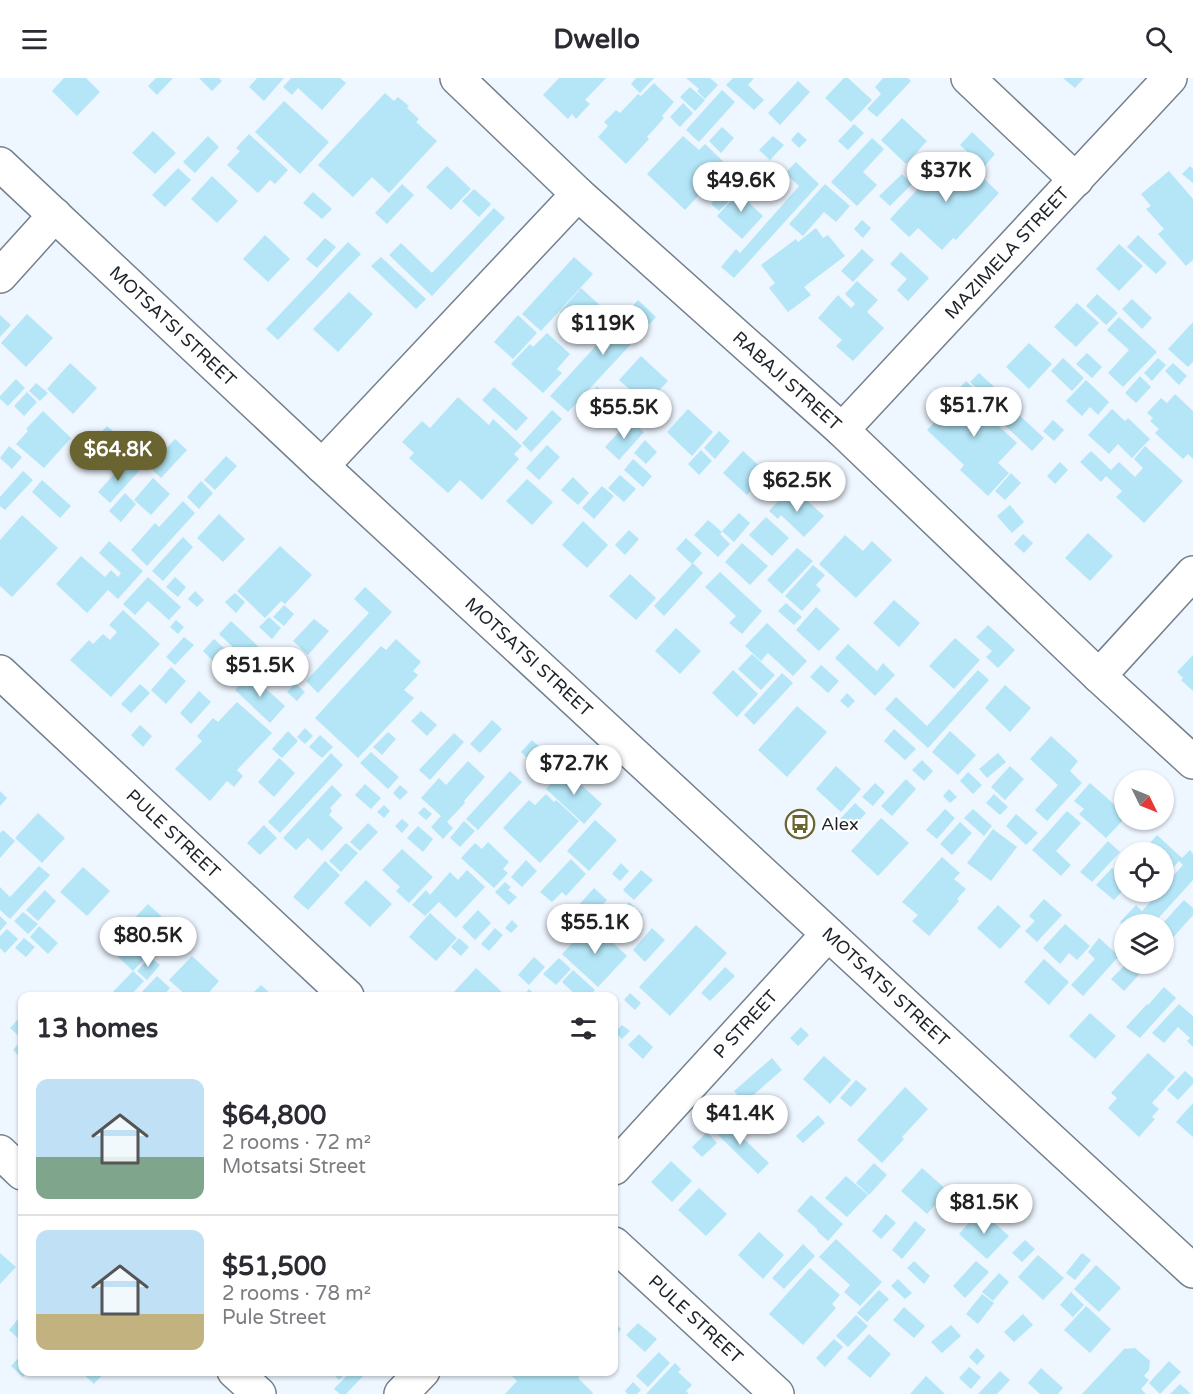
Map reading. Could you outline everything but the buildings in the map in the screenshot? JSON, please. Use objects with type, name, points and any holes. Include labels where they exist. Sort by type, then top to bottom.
[{"type":"street","name":"RABAJI STREET","points":[[457,78],[578,194],[842,430],[1099,676],[1193,762]]},
{"type":"street","points":[[968,78],[1076,180]]},
{"type":"street","name":"MAZIMELA STREET","points":[[842,430],[1170,78]]},
{"type":"street","name":"MOTSATSI STREET","points":[[0,164],[322,466],[1193,1271]]},
{"type":"street","points":[[322,466],[578,194]]},
{"type":"street","points":[[0,276],[55,215]]},
{"type":"street","points":[[1099,676],[1193,573]]},
{"type":"street","name":"PULE STREET","points":[[0,672],[343,992]]},
{"type":"street","name":"P STREET","points":[[618,1164],[828,933]]},
{"type":"street","points":[[0,1152],[18,1169]]},
{"type":"street","name":"PULE STREET","points":[[618,1249],[777,1394]]},
{"type":"street","points":[[239,1376],[259,1394]]},
{"type":"street","points":[[401,1394],[418,1376]]},
{"type":"place","name":"Alex","points":[[800,824]]}]
